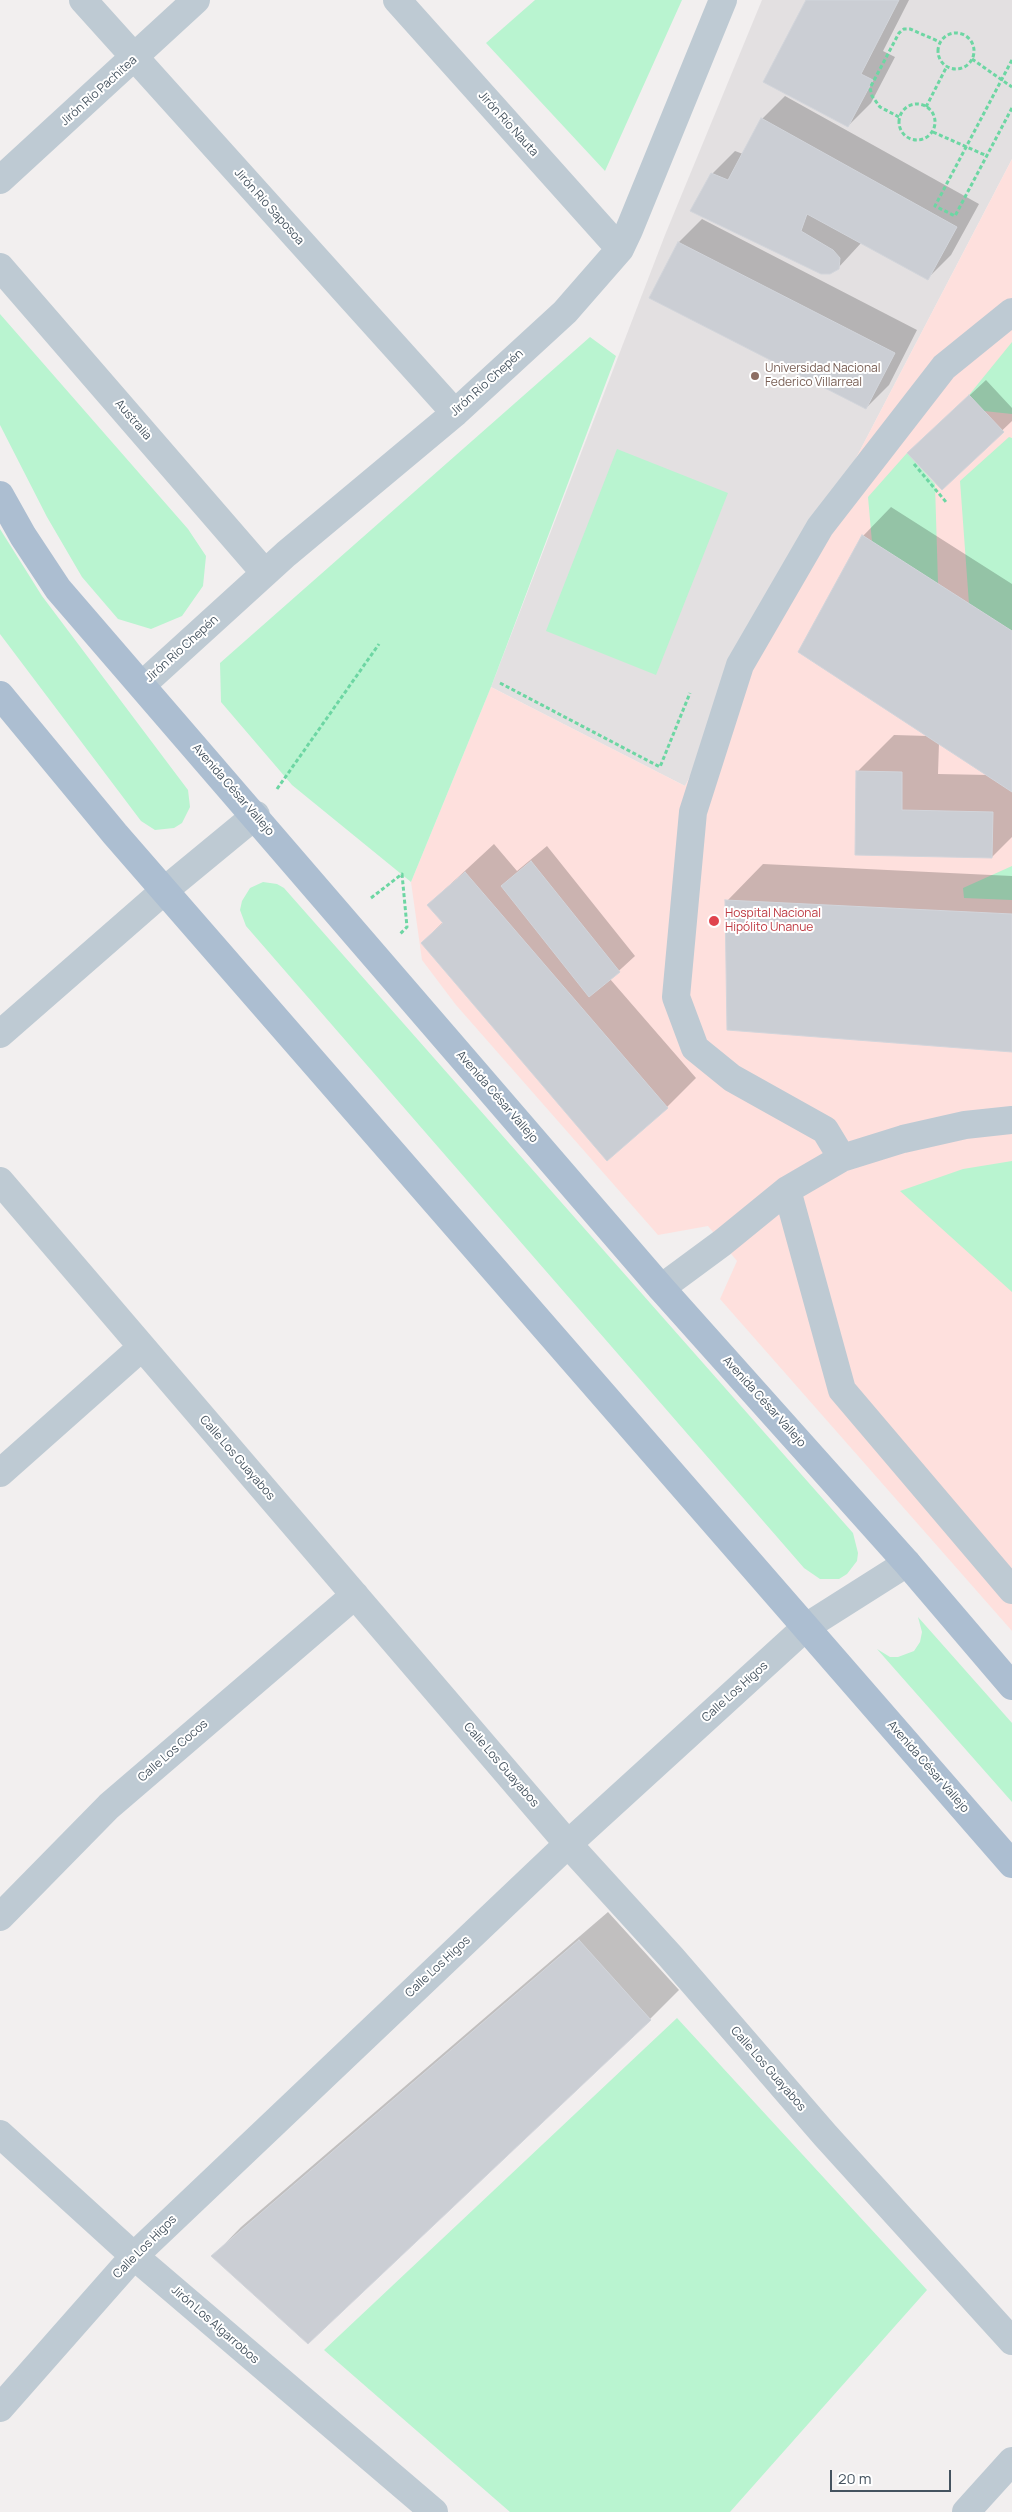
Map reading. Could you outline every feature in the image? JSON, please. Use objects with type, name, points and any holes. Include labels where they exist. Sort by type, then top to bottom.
[{"type":"main road","name":"Avenida César Vallejo","points":[[0,495],[23,536],[58,589],[345,919],[661,1288],[907,1563],[1012,1686]]},
{"type":"main road","name":"Avenida César Vallejo","points":[[0,695],[116,834],[577,1367],[1012,1864]]},
{"type":"street","name":"Jirón Río Saposoa","points":[[83,0],[455,413]]},
{"type":"street","name":"Jirón Río Pachitea","points":[[0,180],[196,0]]},
{"type":"street","name":"Jirón Río Nauta","points":[[397,0],[620,249]]},
{"type":"street","name":"Jirón Río Chepén","points":[[142,684],[265,573],[455,413],[565,312],[620,249],[630,230],[723,0]]},
{"type":"street","name":"Australia","points":[[0,267],[265,573]]},
{"type":"street","points":[[842,1158],[825,1130],[732,1078],[696,1048],[676,997],[693,812],[740,666],[820,527],[944,367],[1012,312]]},
{"type":"street","points":[[0,1034],[165,890],[256,816]]},
{"type":"street","points":[[661,1288],[722,1244],[787,1190],[842,1158],[903,1139],[965,1125],[1012,1120]]},
{"type":"street","name":"Calle Los Guayabos","points":[[0,1181],[568,1844],[671,1957],[825,2135],[1012,2340]]},
{"type":"street","points":[[787,1190],[842,1390],[1012,1590]]},
{"type":"street","points":[[0,1473],[142,1347]]},
{"type":"street","name":"Calle Los Higos","points":[[0,2408],[134,2256],[568,1844],[806,1627],[907,1563]]},
{"type":"street","name":"Calle Los Cocos","points":[[0,1917],[109,1806],[355,1595]]},
{"type":"street","name":"Jirón Los Algarrobos","points":[[0,2134],[134,2256],[434,2512]]},
{"type":"street","points":[[966,2512],[1012,2461]]},
{"type":"path","points":[[899,117],[880,107],[872,96],[870,88],[899,33],[910,29],[940,42]]},
{"type":"path","points":[[955,33],[964,35],[971,42],[974,50],[972,59],[965,66],[956,69],[947,66],[940,60],[938,51],[940,42],[946,36],[955,33]]},
{"type":"path","points":[[972,59],[1012,87]]},
{"type":"path","points":[[1012,60],[935,206],[955,216],[1012,108]]},
{"type":"path","points":[[926,107],[947,66]]},
{"type":"path","points":[[917,104],[926,107],[934,118],[932,132],[926,139],[916,141],[907,138],[901,131],[898,122],[899,117],[908,106],[917,104]]},
{"type":"path","points":[[932,132],[987,156]]},
{"type":"path","points":[[891,436],[946,502]]},
{"type":"path","points":[[256,816],[282,783],[379,644]]},
{"type":"path","points":[[500,683],[660,767],[690,694]]},
{"type":"path","points":[[345,919],[402,874],[407,927]]},
{"type":"shaded area","name":"Universidad Nacional Federico Villarreal","points":[[762,0],[1012,0],[1012,159],[685,786],[491,687],[665,235]]},
{"type":"shaded area","name":"Hospital Nacional Hipólito Unanue","points":[[1012,159],[1012,1631],[720,1299],[737,1261],[708,1226],[658,1235],[456,1005],[422,960],[411,882],[491,687],[685,786]]},
{"type":"green space","points":[[535,0],[682,0],[605,171],[486,43]]},
{"type":"green space","points":[[0,314],[188,529],[206,556],[203,586],[182,616],[151,629],[118,619],[82,577],[47,517],[0,425]]},
{"type":"green space","points":[[590,337],[616,356],[491,687],[411,882],[292,785],[221,702],[220,663]]},
{"type":"green space","points":[[1012,342],[1012,414],[984,411],[969,395]]},
{"type":"green space","points":[[1009,437],[1012,438],[1012,631],[969,604],[960,481]]},
{"type":"green space","points":[[617,449],[728,493],[656,675],[546,631]]},
{"type":"green space","points":[[907,453],[935,484],[938,584],[872,542],[868,497]]},
{"type":"green space","points":[[0,529],[42,596],[188,790],[190,807],[182,823],[174,828],[155,830],[141,821],[0,634]]},
{"type":"green space","points":[[1012,866],[1012,900],[964,898],[963,888]]},
{"type":"green space","points":[[263,882],[277,884],[284,888],[853,1533],[858,1553],[857,1561],[847,1574],[839,1579],[820,1579],[804,1568],[246,926],[240,910],[242,901],[250,888]]},
{"type":"green space","points":[[1012,1161],[1012,1292],[900,1191],[963,1169]]},
{"type":"green space","points":[[918,1617],[1012,1723],[1012,1802],[877,1649],[890,1657],[898,1657],[914,1651],[920,1642],[922,1632]]},
{"type":"green space","points":[[677,2018],[927,2290],[730,2512],[510,2512],[324,2350]]},
{"type":"building","points":[[806,0],[899,0],[861,74],[873,80],[848,127],[763,82]]},
{"type":"building","points":[[761,118],[957,227],[928,280],[807,214],[801,231],[833,250],[840,258],[839,269],[830,274],[821,274],[690,211],[711,173],[728,180]]},
{"type":"building","points":[[678,242],[895,353],[866,409],[649,298]]},
{"type":"building","points":[[969,395],[1004,432],[942,490],[907,453]]},
{"type":"building","points":[[862,535],[1012,631],[1012,792],[798,652]]},
{"type":"building","points":[[856,771],[902,772],[902,810],[993,812],[992,858],[855,855]]},
{"type":"building","points":[[531,861],[620,972],[589,997],[501,886]]},
{"type":"building","points":[[465,872],[668,1108],[607,1161],[421,943],[443,923],[427,905]]},
{"type":"building","points":[[725,900],[1012,914],[1012,1052],[727,1030]]},
{"type":"building","points":[[579,1940],[651,2020],[308,2344],[211,2256]]},
{"type":"place","name":"Universidad Nacional Federico Villarreal","points":[[755,376]]},
{"type":"place","name":"Hospital Nacional Hipólito Unanue","points":[[714,921]]}]
